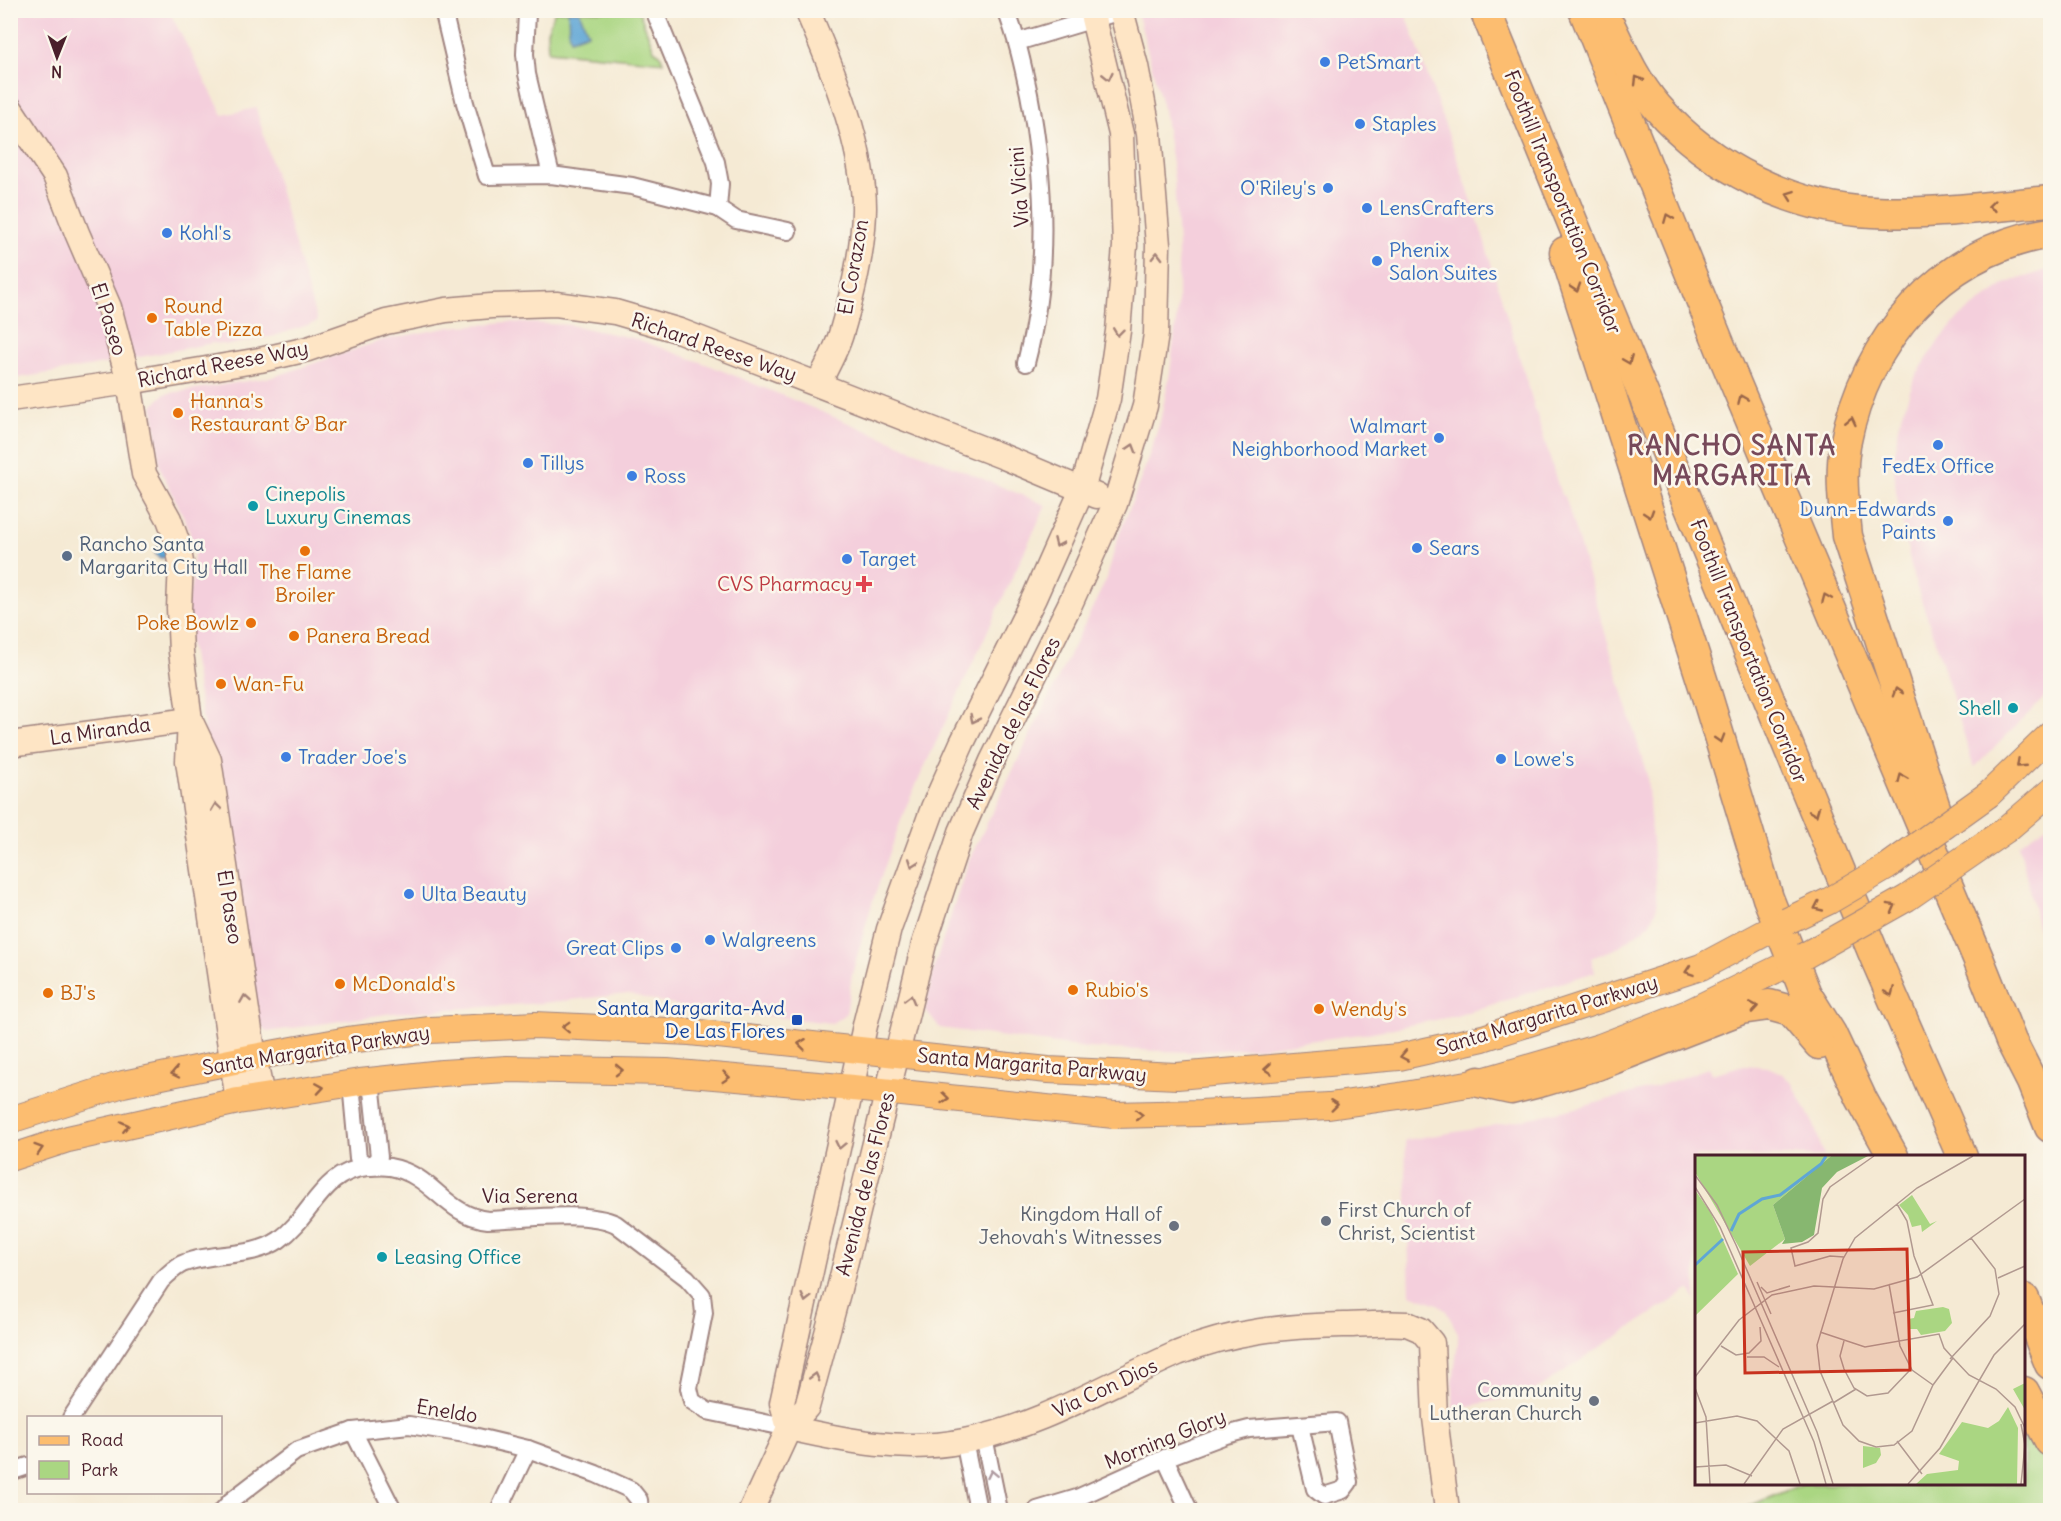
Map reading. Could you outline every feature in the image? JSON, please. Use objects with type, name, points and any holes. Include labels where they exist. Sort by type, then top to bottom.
[{"type":"highway","points":[[1584,10],[1731,372],[2011,1041],[2032,1082],[2050,1127]]},
{"type":"highway","points":[[1602,10],[1625,58],[1656,107],[1677,128],[1720,160],[1757,182],[1785,194],[1815,204],[1871,212],[1909,213],[2050,201]]},
{"type":"highway","points":[[1486,12],[1487,36],[1546,194],[1707,694],[1768,898],[1783,923],[1799,959],[1806,994],[1831,1034],[1861,1098],[1892,1155]]},
{"type":"highway","name":"Foothill Transportation Corridor","points":[[1486,12],[1871,948],[1962,1155]]},
{"type":"highway","points":[[2032,1082],[2034,1066],[1951,858],[1910,733],[1847,536],[1842,492],[1845,447],[1855,405],[1873,364],[1893,330],[1916,304],[1964,264],[2000,247],[2036,235],[2050,233]]},
{"type":"highway","points":[[1479,1082],[1511,1089],[1543,1081],[1597,1065],[1741,1009],[1769,1005],[1791,1011],[1828,1055],[1843,1081],[1861,1098]]},
{"type":"highway","points":[[2025,1302],[2050,1364]]},
{"type":"highway","points":[[2025,1394],[2050,1441]]},
{"type":"main road","name":"Santa Margarita Parkway","points":[[10,1120],[123,1084],[348,1040],[430,1030],[535,1025],[690,1032],[1048,1070],[1177,1076],[1399,1057],[1483,1038],[1701,968],[1783,923],[1829,901],[1887,867],[1989,794],[2050,735]]},
{"type":"main road","name":"Santa Margarita Parkway","points":[[10,1158],[68,1139],[250,1099],[442,1072],[536,1068],[667,1072],[853,1088],[1114,1115],[1329,1106],[1479,1082],[1600,1047],[1688,1013],[1799,959],[1907,898],[2007,829],[2050,792]]},
{"type":"street","points":[[443,10],[465,103],[487,176],[551,175],[632,186],[718,208],[736,220],[788,231]]},
{"type":"street","points":[[654,10],[716,162],[720,184],[718,208]]},
{"type":"street","name":"El Corazon","points":[[807,10],[855,138],[864,191],[862,238],[841,335],[819,384]]},
{"type":"street","name":"Via Vicini","points":[[1006,10],[1017,42],[1034,120],[1043,197],[1043,237],[1038,291],[1026,363]]},
{"type":"street","points":[[525,11],[527,74],[551,175]]},
{"type":"street","points":[[1017,42],[1093,15],[1121,11]]},
{"type":"street","name":"Avenida de las Flores","points":[[751,1510],[789,1428],[807,1407],[836,1300],[924,944],[961,832],[992,761],[1070,604],[1115,504],[1145,406],[1156,334],[1158,245],[1149,134],[1136,66],[1121,11]]},
{"type":"street","name":"Avenida de las Flores","points":[[789,1428],[782,1403],[889,928],[933,807],[1034,598],[1082,490],[1108,399],[1118,331],[1125,246],[1121,134],[1093,15]]},
{"type":"street","name":"El Paseo","points":[[10,108],[55,176],[109,307],[129,382],[144,474],[169,519],[177,541],[181,562],[180,652],[190,720],[209,760],[243,1059],[250,1099]]},
{"type":"street","name":"Richard Reese Way","points":[[10,399],[260,360],[308,349],[386,322],[415,316],[491,306],[556,304],[615,312],[680,331],[1005,457],[1115,504]]},
{"type":"street","name":"La Miranda","points":[[10,744],[190,720]]},
{"type":"street","points":[[360,1082],[352,1094],[358,1159],[370,1167]]},
{"type":"street","name":"Via Serena","points":[[72,1416],[161,1281],[170,1272],[182,1264],[272,1244],[290,1230],[321,1192],[340,1176],[355,1168],[388,1166],[427,1182],[456,1209],[474,1218],[488,1220],[586,1216],[616,1224],[687,1278],[702,1295],[704,1313],[689,1388],[692,1401],[707,1410],[789,1428]]},
{"type":"street","name":"Via Con Dios","points":[[789,1428],[890,1446],[919,1446],[974,1439],[1037,1420],[1178,1353],[1233,1335],[1307,1325],[1407,1324],[1421,1330],[1432,1343],[1435,1418],[1447,1510]]},
{"type":"street","name":"Eneldo","points":[[231,1507],[296,1451],[353,1431],[409,1425],[465,1434],[528,1449],[596,1474],[631,1490],[639,1505]]},
{"type":"street","name":"Morning Glory","points":[[1045,1509],[1077,1498],[1166,1458],[1234,1433],[1250,1429],[1300,1426]]},
{"type":"street","points":[[353,1431],[393,1510]]},
{"type":"street","points":[[974,1439],[978,1510]]},
{"type":"street","points":[[974,1439],[999,1510]]},
{"type":"street","points":[[499,1510],[528,1449]]},
{"type":"street","points":[[1166,1458],[1189,1510]]},
{"type":"street","points":[[10,1472],[27,1466]]},
{"type":"shaded area","points":[[11,11],[169,11],[223,115],[256,108],[317,322],[274,336],[229,345],[213,343],[11,379]]},
{"type":"shaded area","points":[[1137,11],[1405,11],[1474,207],[1561,495],[1565,496],[1647,775],[1657,907],[1649,925],[1615,949],[1591,958],[1595,972],[1456,1016],[1362,1034],[1262,1047],[1190,1052],[1086,1048],[940,1028],[925,1010],[935,964],[969,860],[1107,578],[1116,543],[1160,422],[1170,373],[1178,305],[1178,244],[1174,178],[1165,116]]},
{"type":"shaded area","points":[[2050,269],[2050,692],[1974,768],[1913,576],[1896,491],[1894,465],[1898,428],[1914,379],[1940,339],[1961,316],[2007,283]]},
{"type":"shaded area","points":[[507,322],[570,325],[637,339],[711,366],[1046,505],[905,809],[872,903],[852,974],[846,1014],[832,1023],[683,1007],[628,994],[542,1003],[393,1013],[267,1032],[252,1020],[185,611],[192,581],[194,553],[188,526],[160,468],[153,406],[164,394],[273,377],[383,340],[451,327]]},
{"type":"shaded area","points":[[2050,823],[2050,956],[2037,925],[2019,844]]},
{"type":"shaded area","points":[[1744,1065],[1768,1067],[1781,1073],[1793,1084],[1814,1125],[1824,1155],[1695,1155],[1695,1299],[1690,1289],[1529,1394],[1453,1409],[1458,1333],[1446,1311],[1438,1304],[1410,1294],[1405,1140],[1487,1127],[1585,1106],[1658,1086],[1708,1068],[1711,1074]]},
{"type":"green space","points":[[555,11],[639,11],[654,50],[660,54],[663,62],[548,51],[547,31]]},
{"type":"green space","points":[[2025,1425],[2050,1472],[2050,1510],[1740,1510],[1800,1485],[2025,1485]]},
{"type":"water","points":[[568,11],[579,11],[588,33],[571,39]]},
{"type":"water","points":[[159,544],[165,544],[169,551],[165,558],[159,558],[155,554],[155,548]]},
{"type":"place","name":"PetSmart","points":[[1325,62]]},
{"type":"place","name":"Staples","points":[[1360,124]]},
{"type":"place","name":"O'Riley's","points":[[1328,188]]},
{"type":"place","name":"LensCrafters","points":[[1367,208]]},
{"type":"place","name":"Kohl's","points":[[167,233]]},
{"type":"place","name":"Phenix Salon Suites","points":[[1377,261]]},
{"type":"place","name":"Round Table Pizza","points":[[152,318]]},
{"type":"place","name":"Hanna's Restaurant & Bar","points":[[178,413]]},
{"type":"place","name":"Walmart Neighborhood Market","points":[[1439,438]]},
{"type":"place","name":"FedEx Office","points":[[1938,445]]},
{"type":"place","name":"Tillys","points":[[528,463]]},
{"type":"place","name":"Ross","points":[[632,476]]},
{"type":"place","name":"Cinepolis Luxury Cinemas","points":[[253,506]]},
{"type":"place","name":"Dunn-Edwards Paints","points":[[1948,521]]},
{"type":"place","name":"Sears","points":[[1417,548]]},
{"type":"place","name":"The Flame Broiler","points":[[305,551]]},
{"type":"place","name":"Rancho Santa Margarita City Hall","points":[[67,556]]},
{"type":"place","name":"Target","points":[[847,559]]},
{"type":"place","name":"CVS Pharmacy","points":[[864,584]]},
{"type":"place","name":"Poke Bowlz","points":[[251,623]]},
{"type":"place","name":"Panera Bread","points":[[294,636]]},
{"type":"place","name":"Wan-Fu","points":[[221,684]]},
{"type":"place","name":"Shell","points":[[2013,708]]},
{"type":"place","name":"Trader Joe's","points":[[286,757]]},
{"type":"place","name":"Lowe's","points":[[1501,759]]},
{"type":"place","name":"Ulta Beauty","points":[[409,894]]},
{"type":"place","name":"Walgreens","points":[[710,940]]},
{"type":"place","name":"Great Clips","points":[[676,948]]},
{"type":"place","name":"McDonald's","points":[[340,984]]},
{"type":"place","name":"Rubio's","points":[[1073,990]]},
{"type":"place","name":"BJ's","points":[[48,993]]},
{"type":"place","name":"Wendy's","points":[[1319,1009]]},
{"type":"place","name":"Santa Margarita-Avd De Las Flores","points":[[797,1020]]},
{"type":"place","name":"First Church of Christ, Scientist","points":[[1326,1221]]},
{"type":"place","name":"Kingdom Hall of Jehovah's Witnesses","points":[[1174,1226]]},
{"type":"place","name":"Leasing Office","points":[[382,1257]]},
{"type":"place","name":"Community Lutheran Church","points":[[1594,1401]]},
{"type":"district","name":"RANCHO SANTA MARGARITA","points":[[1732,460]]}]
